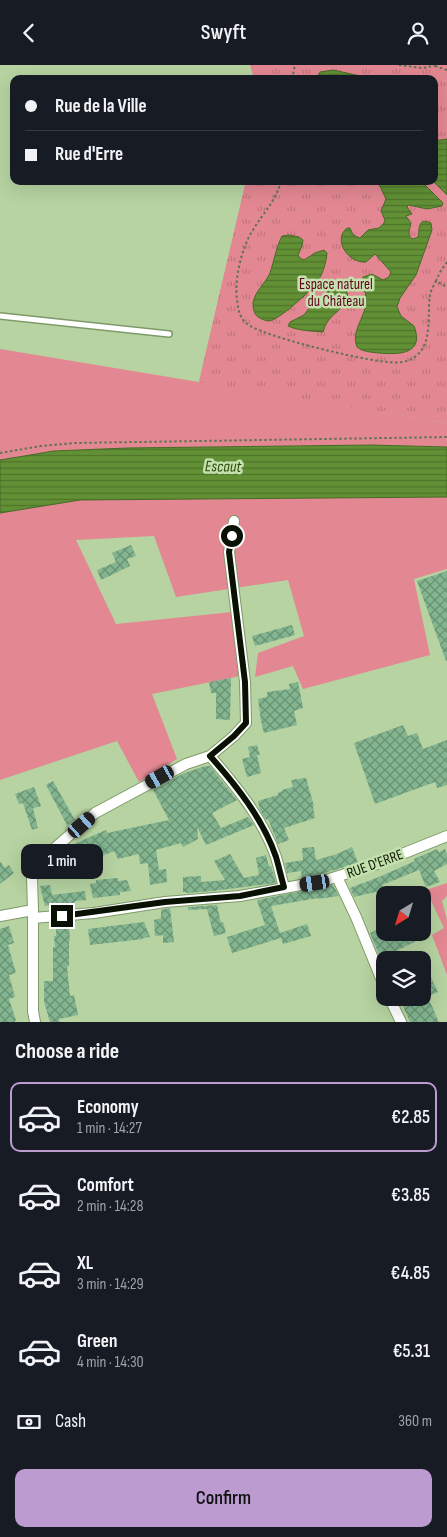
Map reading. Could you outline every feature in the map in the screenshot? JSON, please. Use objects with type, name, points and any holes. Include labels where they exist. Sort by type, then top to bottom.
[{"type":"street","points":[[35,1022],[33,1011],[32,877],[41,860],[95,813],[186,764],[210,756],[246,723],[245,682],[229,552],[234,521]]},
{"type":"street","points":[[210,756],[236,785],[259,823],[276,856],[284,887]]},
{"type":"street","name":"RUE D'ERRE","points":[[0,916],[94,913],[165,902],[240,896],[337,877],[377,864],[447,836]]},
{"type":"street","points":[[337,877],[376,966]]},
{"type":"street","points":[[393,1006],[401,1022]]},
{"type":"lane","points":[[0,316],[169,334]]},
{"type":"path","points":[[399,65],[422,68],[436,66],[447,70]]},
{"type":"path","points":[[279,185],[272,203],[249,236],[240,268],[237,284],[237,303],[242,319],[250,326],[274,336],[359,357],[388,363],[405,362],[418,354],[424,347],[428,330],[430,295],[447,263]]},
{"type":"path","points":[[436,281],[447,287]]},
{"type":"path","points":[[0,453],[41,446],[75,443],[447,437]]},
{"type":"green space","name":"Espace naturel du Château","points":[[250,65],[447,65],[447,423],[199,382],[245,185],[438,185],[438,75],[253,75]]},
{"type":"green space","points":[[245,185],[251,185],[447,350],[199,381]]},
{"type":"green space","points":[[0,349],[447,423],[447,569],[414,579],[430,655],[303,689],[293,666],[255,677],[258,653],[304,636],[288,580],[176,597],[154,536],[76,540],[116,624],[232,612],[240,676],[152,694],[177,759],[139,782],[117,741],[0,780]]},
{"type":"green space","points":[[447,883],[447,896],[442,901],[447,920],[447,975],[432,935],[444,928],[431,901],[431,888]]},
{"type":"water","points":[[333,70],[356,75],[318,75],[320,72]]},
{"type":"water","points":[[447,139],[447,195],[437,185],[438,140]]},
{"type":"water","points":[[379,185],[425,185],[443,203],[442,206],[427,209],[409,205],[407,207],[412,214],[406,216],[411,223],[409,232],[411,238],[418,237],[420,225],[423,222],[431,223],[432,230],[416,275],[400,298],[397,307],[401,316],[414,326],[416,342],[408,351],[394,354],[362,350],[357,347],[356,341],[357,330],[366,301],[363,277],[372,274],[383,280],[389,277],[391,272],[375,254],[366,262],[354,259],[344,250],[341,239],[347,228],[350,228],[353,235],[360,238],[368,230],[379,228],[385,220],[381,211],[386,199]]},
{"type":"water","points":[[289,235],[303,240],[298,255],[304,260],[324,250],[327,253],[323,272],[314,286],[294,305],[280,316],[266,321],[259,318],[254,311],[254,299],[270,273],[282,236]]},
{"type":"water","points":[[341,280],[345,283],[348,297],[342,307],[328,321],[323,332],[301,330],[288,326],[290,322],[304,315],[310,307]]},
{"type":"water","name":"Escaut","points":[[371,445],[447,447],[447,497],[80,500],[0,513],[0,460],[54,451],[127,448]]},
{"type":"building","points":[[131,545],[136,556],[127,559],[130,566],[101,580],[97,570],[116,562],[112,553]]},
{"type":"building","points":[[447,571],[447,661],[446,661],[417,581]]},
{"type":"building","points":[[292,625],[295,635],[255,646],[252,636]]},
{"type":"building","points":[[231,678],[230,720],[216,719],[216,693],[211,693],[209,682]]},
{"type":"building","points":[[298,682],[303,708],[294,711],[297,725],[264,733],[258,699],[267,697],[267,692],[290,689],[289,684]]},
{"type":"building","points":[[403,725],[408,736],[417,733],[423,749],[447,740],[447,785],[437,788],[435,782],[375,804],[354,743]]},
{"type":"building","points":[[257,745],[260,755],[257,755],[261,773],[247,777],[242,759],[250,757],[248,747]]},
{"type":"building","points":[[210,766],[237,800],[212,813],[221,828],[248,817],[254,825],[206,845],[197,827],[198,839],[183,847],[181,843],[156,850],[159,870],[166,869],[167,882],[150,885],[148,863],[140,864],[139,854],[118,859],[114,851],[81,865],[80,862],[70,866],[68,860],[63,863],[59,854],[62,851],[106,830],[107,833],[169,820],[153,790],[182,774]]},
{"type":"building","points":[[306,778],[314,806],[315,818],[284,828],[289,840],[278,844],[268,819],[266,820],[260,810],[258,801],[278,795],[282,790],[293,787],[291,780]]},
{"type":"building","points":[[53,781],[75,820],[67,825],[46,785]]},
{"type":"building","points":[[34,787],[41,806],[33,808],[38,828],[32,830],[23,803],[19,804],[15,794]]},
{"type":"building","points":[[314,847],[316,860],[352,847],[358,863],[302,878],[301,871],[287,873],[285,863],[303,860],[302,848]]},
{"type":"building","points":[[437,849],[439,852],[445,849],[447,864],[434,871],[440,882],[426,886],[419,870],[382,886],[376,886],[376,892],[354,897],[350,888],[415,861],[414,859]]},
{"type":"building","points":[[230,854],[244,878],[259,875],[256,858],[266,855],[276,883],[213,891],[183,892],[183,877],[201,876],[201,882],[225,880],[214,861]]},
{"type":"building","points":[[0,861],[5,868],[9,865],[14,873],[0,884]]},
{"type":"building","points":[[118,878],[118,881],[127,880],[131,891],[120,892],[120,895],[93,898],[90,884],[96,883],[96,880]]},
{"type":"building","points":[[50,885],[52,895],[85,891],[86,900],[75,901],[75,906],[56,909],[55,904],[45,906],[40,886]]},
{"type":"building","points":[[333,885],[339,896],[271,906],[280,933],[307,924],[311,936],[283,944],[281,938],[232,953],[227,937],[265,925],[257,900]]},
{"type":"building","points":[[217,905],[221,923],[223,922],[226,933],[214,936],[207,909],[188,910],[188,907]]},
{"type":"building","points":[[170,908],[174,942],[163,943],[163,935],[155,936],[154,920],[161,918],[161,910]]},
{"type":"building","points":[[144,922],[150,937],[90,945],[88,929]]},
{"type":"building","points":[[9,926],[14,943],[8,945],[16,973],[9,975],[15,997],[9,999],[16,1020],[14,1022],[0,1022],[0,929]]},
{"type":"building","points":[[69,927],[69,966],[67,966],[70,996],[74,995],[78,1015],[59,1019],[60,1022],[50,1022],[44,1002],[44,981],[53,981],[53,947],[55,947],[54,936],[56,936],[56,929]]},
{"type":"building","points":[[376,930],[376,941],[416,941],[397,951],[378,951],[370,933]]},
{"type":"building","points":[[431,977],[438,992],[431,995]]},
{"type":"building","points":[[431,1004],[439,1022],[410,1022],[403,1006],[431,1006]]},
{"type":"route","points":[[62,916],[165,902],[240,896],[284,887],[276,856],[259,823],[236,785],[210,756],[246,723],[245,682],[229,552],[232,536]]}]
